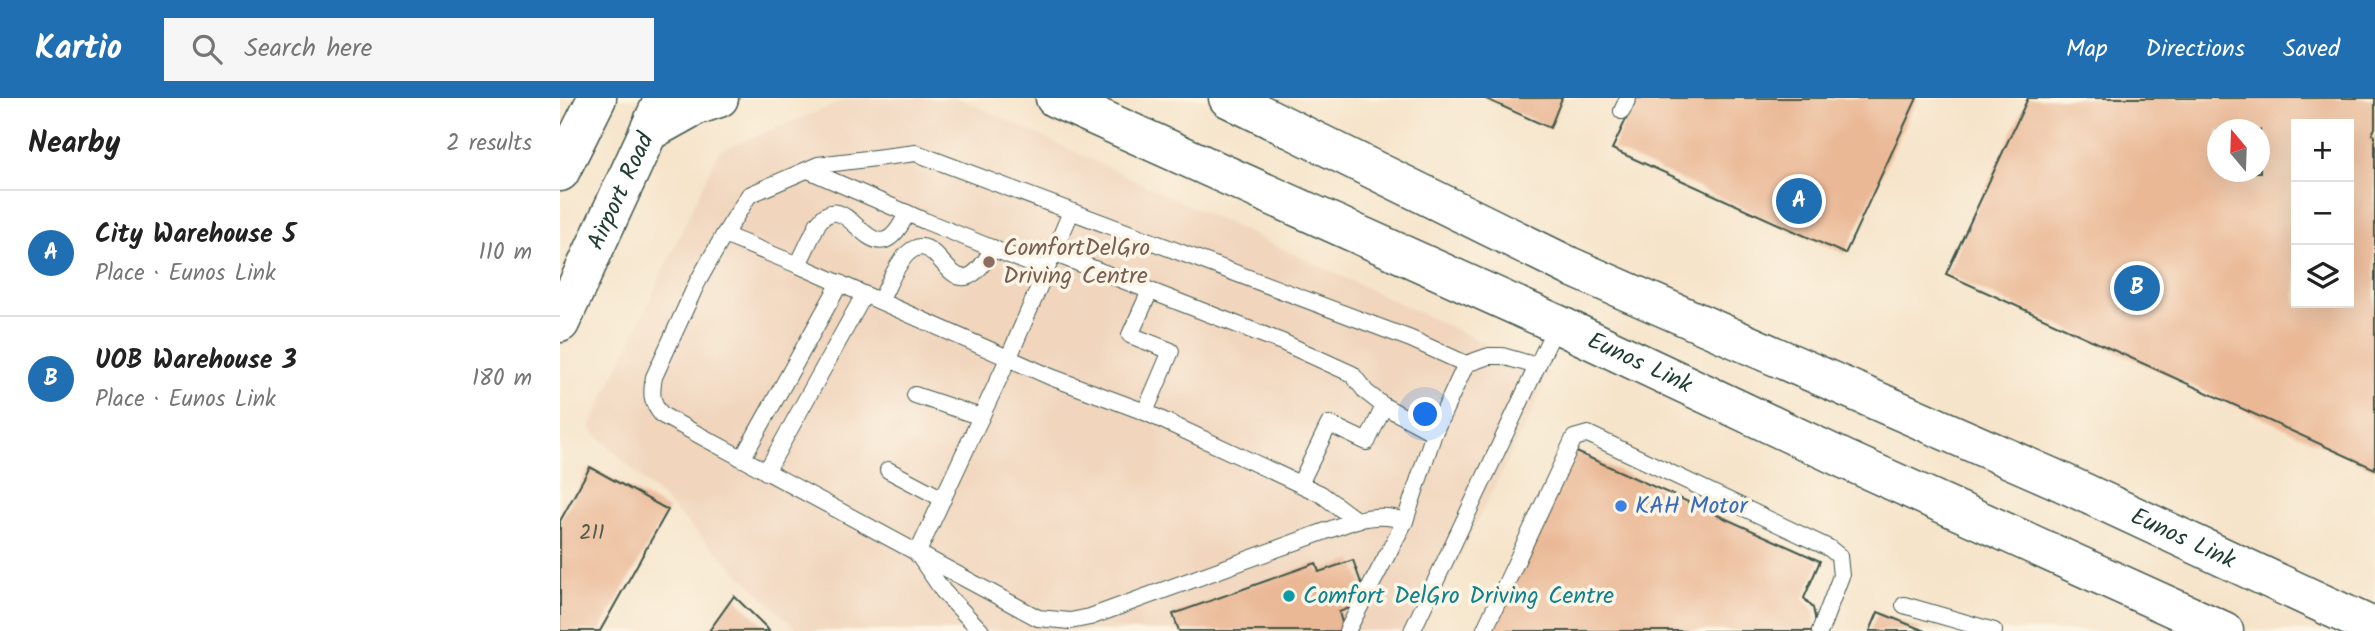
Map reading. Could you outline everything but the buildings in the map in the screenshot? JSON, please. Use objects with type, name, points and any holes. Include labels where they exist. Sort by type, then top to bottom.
[{"type":"main road","points":[[560,172],[597,98]]},
{"type":"main road","points":[[657,114],[719,98]]},
{"type":"main road","name":"Eunos Link","points":[[1055,98],[1556,324],[2224,631]]},
{"type":"main road","name":"Eunos Link","points":[[1228,98],[1569,266],[2053,478],[2375,628]]},
{"type":"main road","name":"Airport Road","points":[[560,323],[657,114]]},
{"type":"main road","points":[[2337,610],[2375,616]]},
{"type":"lane","points":[[1405,521],[1375,516],[1356,520],[1090,617],[1070,621],[1038,618],[662,415],[653,405],[651,393],[654,377],[697,283],[749,195],[818,165],[916,153],[1411,339],[1466,364],[1489,356],[1502,356],[1537,366]]},
{"type":"lane","points":[[808,170],[1046,270]]},
{"type":"lane","points":[[798,265],[818,223],[829,214],[837,211],[845,214],[866,236],[878,240],[892,236],[901,228],[907,213]]},
{"type":"lane","points":[[917,554],[1009,358],[1071,212]]},
{"type":"lane","points":[[724,235],[1051,377],[1145,412],[1321,494],[1356,520]]},
{"type":"lane","points":[[880,301],[901,262],[914,249],[921,247],[935,252],[955,276],[962,279],[970,278],[983,267],[993,248]]},
{"type":"lane","points":[[1053,253],[1282,342],[1352,374],[1366,392],[1384,406],[1434,433]]},
{"type":"lane","points":[[742,459],[840,284]]},
{"type":"lane","points":[[1145,412],[1171,351],[1130,335],[1150,290]]},
{"type":"lane","points":[[766,472],[864,295]]},
{"type":"lane","points":[[1412,631],[1556,324]]},
{"type":"lane","points":[[1347,631],[1405,521],[1434,433],[1466,364]]},
{"type":"lane","points":[[915,395],[981,417]]},
{"type":"lane","points":[[1300,484],[1329,425],[1367,442],[1384,406]]},
{"type":"lane","points":[[1484,631],[1574,439],[1588,434],[1829,548],[1839,556],[1840,576],[1819,631]]},
{"type":"lane","points":[[888,470],[943,499]]},
{"type":"lane","points":[[917,554],[943,591],[981,631]]},
{"type":"lane","points":[[1904,604],[1994,631]]},
{"type":"shaded area","name":"ComfortDelGro Driving Centre","points":[[851,98],[959,98],[1551,374],[1422,631],[798,631],[590,428],[719,151]]},
{"type":"place","name":"City Warehouse 5","points":[[1799,201]]},
{"type":"place","name":"ComfortDelGro Driving Centre","points":[[989,262]]},
{"type":"place","name":"UOB Warehouse 3","points":[[2137,288]]},
{"type":"place","name":"KAH Motor","points":[[1621,506]]},
{"type":"place","name":"Comfort DelGro Driving Centre","points":[[1289,596]]}]
